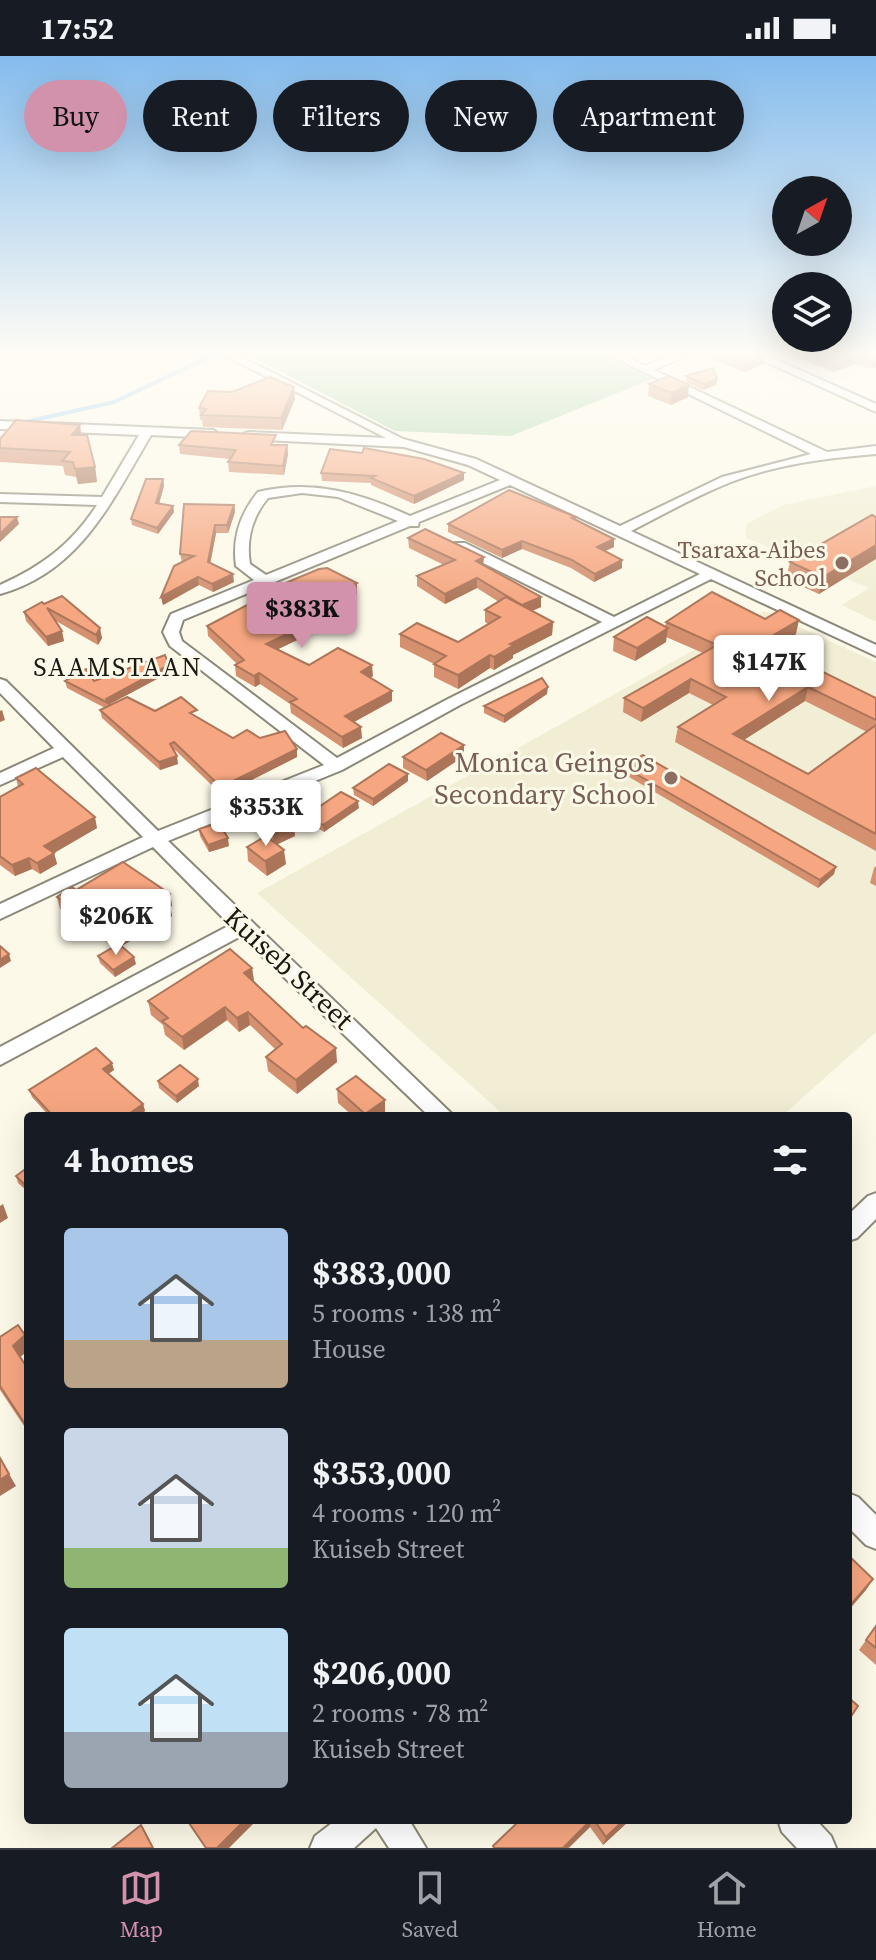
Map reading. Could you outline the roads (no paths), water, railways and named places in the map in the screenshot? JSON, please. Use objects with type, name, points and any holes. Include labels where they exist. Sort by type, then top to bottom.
[{"type":"street","points":[[0,590],[63,556],[83,536],[142,439]]},
{"type":"street","points":[[314,439],[405,443]]},
{"type":"street","points":[[396,439],[472,462],[876,651]]},
{"type":"street","points":[[789,439],[822,454]]},
{"type":"street","points":[[622,530],[707,487],[744,473],[822,454],[876,450]]},
{"type":"street","points":[[336,766],[175,643],[171,632],[176,617],[511,480]]},
{"type":"street","points":[[264,580],[243,566],[240,551],[247,520],[255,503],[263,495],[281,490],[331,492],[353,496],[408,521],[613,622]]},
{"type":"street","points":[[0,498],[103,501]]},
{"type":"street","points":[[0,912],[155,839],[336,766],[454,702],[711,574]]},
{"type":"street","name":"Kuiseb Street","points":[[0,684],[243,926],[439,1112]]},
{"type":"street","points":[[0,780],[66,749]]},
{"type":"street","points":[[0,1057],[243,926]]},
{"type":"street","points":[[852,1227],[876,1203]]},
{"type":"street","points":[[852,1511],[876,1535]]},
{"type":"street","points":[[327,1848],[358,1824]]},
{"type":"street","points":[[392,1824],[409,1848]]},
{"type":"street","points":[[798,1824],[819,1848]]},
{"type":"place","name":"Tsaraxa-Aibes School","points":[[842,563]]},
{"type":"place","name":"Monica Geingos Secondary School","points":[[671,778]]},
{"type":"district","name":"SAAMSTAAN","points":[[118,667]]}]
